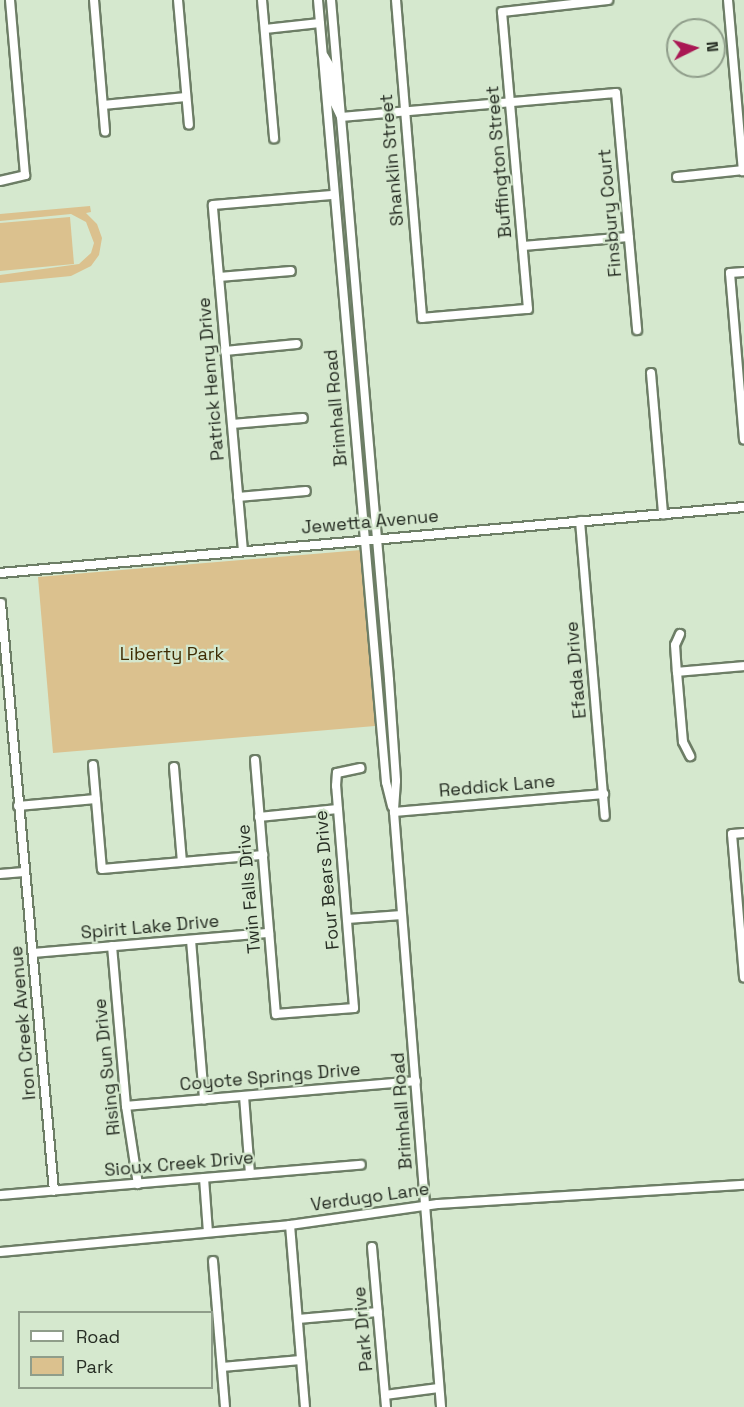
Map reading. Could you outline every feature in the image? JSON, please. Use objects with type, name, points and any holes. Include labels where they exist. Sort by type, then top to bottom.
[{"type":"street","points":[[0,182],[25,175],[10,0]]},
{"type":"street","points":[[94,0],[105,132]]},
{"type":"street","points":[[178,0],[189,124]]},
{"type":"street","points":[[262,0],[274,138]]},
{"type":"street","name":"Brimhall Road","points":[[318,0],[332,195],[363,539],[386,782],[394,812]]},
{"type":"street","name":"Brimhall Road","points":[[331,0],[378,537],[394,755],[394,812],[441,1407]]},
{"type":"street","name":"Shanklin Street","points":[[396,0],[422,318],[528,309]]},
{"type":"street","points":[[677,177],[743,170],[728,0]]},
{"type":"street","name":"Buffington Street","points":[[528,309],[502,12],[608,1]]},
{"type":"street","points":[[265,29],[320,23]]},
{"type":"street","points":[[322,53],[331,68],[334,102],[341,117],[510,103]]},
{"type":"street","name":"Finsbury Court","points":[[510,103],[616,93],[637,330]]},
{"type":"street","points":[[103,105],[186,97]]},
{"type":"street","name":"Patrick Henry Drive","points":[[243,551],[213,205],[332,195]]},
{"type":"street","points":[[523,246],[629,237]]},
{"type":"street","points":[[219,277],[291,271]]},
{"type":"street","points":[[744,272],[730,273],[744,439]]},
{"type":"street","points":[[225,351],[297,344]]},
{"type":"street","points":[[651,373],[663,514]]},
{"type":"street","points":[[232,424],[303,418]]},
{"type":"street","points":[[238,497],[306,492]]},
{"type":"street","name":"Jewetta Avenue","points":[[0,573],[378,537],[744,507]]},
{"type":"street","name":"Efada Drive","points":[[580,521],[606,816]]},
{"type":"street","name":"Iron Creek Avenue","points":[[1,603],[4,692],[34,953],[54,1191]]},
{"type":"street","points":[[372,625],[379,637],[382,674],[389,680]]},
{"type":"street","points":[[680,634],[675,645],[677,672],[683,742],[690,756]]},
{"type":"street","points":[[677,672],[744,666]]},
{"type":"street","points":[[379,705],[386,711],[390,746],[394,755]]},
{"type":"street","name":"Twin Falls Drive","points":[[255,760],[276,1014]]},
{"type":"street","points":[[93,765],[102,869],[263,855]]},
{"type":"street","points":[[174,767],[182,862]]},
{"type":"street","name":"Four Bears Drive","points":[[276,1014],[354,1008],[337,773],[360,768]]},
{"type":"street","name":"Reddick Lane","points":[[394,812],[604,794]]},
{"type":"street","points":[[18,806],[96,799]]},
{"type":"street","points":[[260,818],[338,808]]},
{"type":"street","points":[[744,833],[732,834],[744,977]]},
{"type":"street","points":[[0,874],[24,872]]},
{"type":"street","points":[[347,919],[402,915]]},
{"type":"street","name":"Spirit Lake Drive","points":[[34,953],[269,933]]},
{"type":"street","points":[[191,940],[204,1099]]},
{"type":"street","name":"Rising Sun Drive","points":[[112,946],[126,1106],[138,1184]]},
{"type":"street","name":"Coyote Springs Drive","points":[[126,1106],[416,1082]]},
{"type":"street","points":[[244,1096],[250,1174]]},
{"type":"street","name":"Sioux Creek Drive","points":[[0,1195],[361,1165]]},
{"type":"street","points":[[204,1178],[208,1232]]},
{"type":"street","name":"Verdugo Lane","points":[[0,1252],[290,1225],[426,1209],[438,1204],[601,1191],[615,1196],[744,1185]]},
{"type":"street","points":[[290,1225],[305,1407]]},
{"type":"street","name":"Park Drive","points":[[372,1248],[386,1407]]},
{"type":"street","points":[[213,1261],[225,1407]]},
{"type":"street","points":[[298,1319],[378,1312]]},
{"type":"street","points":[[222,1367],[302,1360]]},
{"type":"street","points":[[385,1395],[439,1388]]},
{"type":"green space","points":[[90,206],[91,212],[86,213],[97,224],[102,238],[99,255],[91,266],[71,276],[0,283],[0,275],[79,264],[91,253],[94,243],[86,222],[71,214],[0,221],[0,214]]},
{"type":"green space","points":[[70,217],[74,264],[0,271],[0,223]]},
{"type":"green space","name":"Liberty Park","points":[[361,550],[375,726],[53,753],[38,577]]}]
